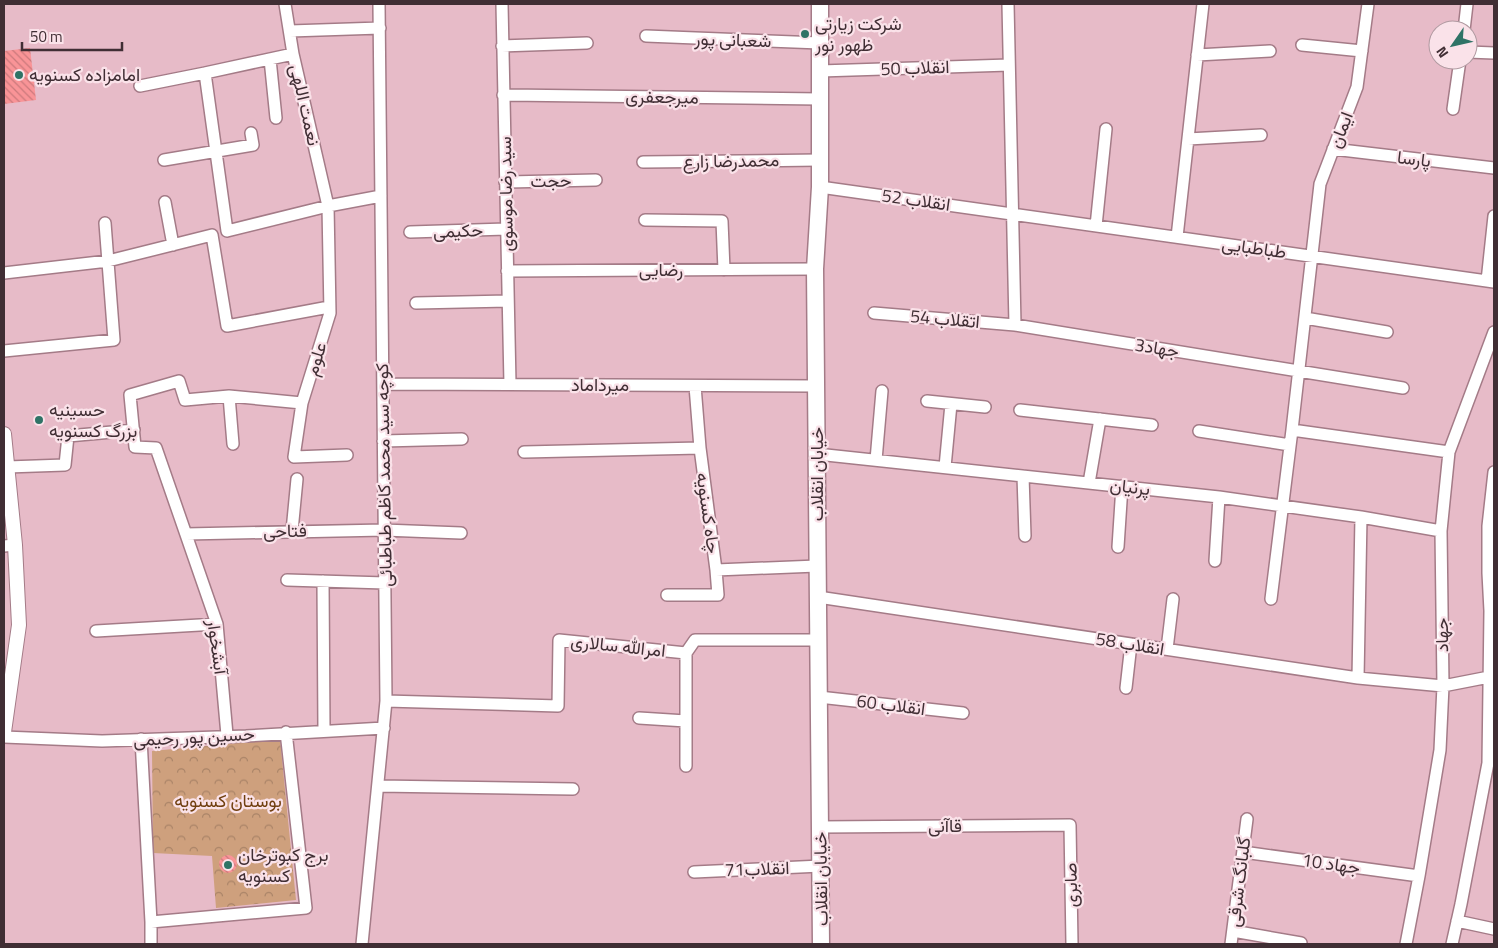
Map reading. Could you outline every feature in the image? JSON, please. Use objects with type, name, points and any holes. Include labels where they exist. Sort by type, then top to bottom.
[{"type":"main road","name":"خیابان انقلاب","points":[[820,4],[820,187],[815,269],[821,944]]},
{"type":"street","name":"نعمت اللهی","points":[[285,4],[293,54],[328,206]]},
{"type":"street","name":"کوچه سید محمد کاظم طباطبائی","points":[[362,944],[386,701],[379,4]]},
{"type":"street","name":"سید رضا موسوی","points":[[502,4],[510,384]]},
{"type":"street","points":[[1008,4],[1015,325]]},
{"type":"street","points":[[1177,237],[1203,4]]},
{"type":"street","name":"ایمان","points":[[1312,256],[1320,184],[1357,87],[1368,4]]},
{"type":"street","points":[[1465,20],[1467,4]]},
{"type":"street","points":[[290,31],[380,28]]},
{"type":"street","name":"شعبانی پور","points":[[646,36],[820,43]]},
{"type":"street","points":[[502,46],[587,43]]},
{"type":"street","points":[[1302,45],[1362,51]]},
{"type":"street","points":[[1197,55],[1270,51]]},
{"type":"street","points":[[1478,52],[1494,53]]},
{"type":"street","points":[[140,86],[293,54]]},
{"type":"street","points":[[270,59],[276,118]]},
{"type":"street","name":"انقلاب 50","points":[[820,71],[1009,65]]},
{"type":"street","points":[[1453,109],[1459,70]]},
{"type":"street","points":[[205,72],[227,231]]},
{"type":"street","name":"میرجعفری","points":[[503,95],[820,99]]},
{"type":"street","points":[[1096,226],[1106,129]]},
{"type":"street","points":[[164,160],[253,145],[251,133]]},
{"type":"street","points":[[1188,139],[1261,135]]},
{"type":"street","name":"پارسا","points":[[1333,149],[1494,168]]},
{"type":"street","name":"محمدرضا زارع","points":[[643,162],[820,160]]},
{"type":"street","name":"حجت","points":[[505,182],[596,180]]},
{"type":"street","name":"انقلاب 52","points":[[820,187],[1013,214]]},
{"type":"street","points":[[4,273],[108,261],[328,206],[382,196]]},
{"type":"street","points":[[165,202],[173,245]]},
{"type":"street","name":"علوم","points":[[328,206],[330,313],[302,403],[294,457],[347,455]]},
{"type":"street","name":"طباطبایی","points":[[1013,214],[1491,281]]},
{"type":"street","points":[[1491,281],[1494,216]]},
{"type":"street","points":[[645,220],[722,222],[724,270]]},
{"type":"street","points":[[4,351],[114,340],[105,223]]},
{"type":"street","name":"حکیمی","points":[[410,232],[506,229]]},
{"type":"street","points":[[212,236],[226,326],[330,307]]},
{"type":"street","points":[[1271,599],[1312,256]]},
{"type":"street","name":"رضایی","points":[[507,271],[815,269]]},
{"type":"street","points":[[416,303],[508,301]]},
{"type":"street","name":"اتقلاب 54","points":[[874,313],[1015,325]]},
{"type":"street","points":[[1305,318],[1387,332]]},
{"type":"street","name":"جهاد3","points":[[1015,325],[1403,388]]},
{"type":"street","name":"جهاد","points":[[1406,944],[1440,750],[1443,686],[1441,531],[1449,452],[1494,332]]},
{"type":"street","points":[[6,467],[65,465],[68,436],[134,430],[130,395],[179,382],[185,400],[229,396],[302,403]]},
{"type":"street","name":"میرداماد","points":[[383,384],[816,386]]},
{"type":"street","name":"چاه کسنویه","points":[[695,386],[700,448],[716,570],[817,566]]},
{"type":"street","points":[[876,460],[882,391]]},
{"type":"street","points":[[229,396],[233,444]]},
{"type":"street","points":[[927,401],[985,407]]},
{"type":"street","points":[[945,467],[951,404]]},
{"type":"street","points":[[1020,410],[1152,426]]},
{"type":"street","points":[[1088,483],[1100,419]]},
{"type":"street","name":"آبشخوار","points":[[134,430],[136,447],[156,448],[217,624],[227,735]]},
{"type":"street","points":[[1292,430],[1449,452]]},
{"type":"street","points":[[1199,431],[1290,445]]},
{"type":"street","points":[[4,434],[9,546],[19,625],[4,732]]},
{"type":"street","points":[[383,441],[462,439]]},
{"type":"street","points":[[524,452],[700,448]]},
{"type":"street","name":"پرنیان","points":[[817,454],[1219,497],[1282,505],[1441,531]]},
{"type":"street","points":[[1452,944],[1491,764],[1492,611],[1488,573],[1488,526],[1494,472]]},
{"type":"street","points":[[1024,476],[1025,536]]},
{"type":"street","points":[[292,531],[297,479]]},
{"type":"street","points":[[1118,547],[1122,486]]},
{"type":"street","points":[[1216,561],[1219,497]]},
{"type":"street","points":[[1358,678],[1360,517]]},
{"type":"street","name":"فتاحی","points":[[186,534],[384,530],[462,533]]},
{"type":"street","points":[[667,595],[718,595],[716,570]]},
{"type":"street","points":[[287,580],[385,583]]},
{"type":"street","points":[[324,581],[324,730]]},
{"type":"street","name":"انقلاب 58","points":[[818,597],[1358,678],[1443,686],[1492,677]]},
{"type":"street","points":[[1166,649],[1173,599]]},
{"type":"street","points":[[96,631],[217,624]]},
{"type":"street","name":"امرالله سالاری","points":[[386,701],[558,706],[559,640],[686,653],[695,640],[818,640]]},
{"type":"street","points":[[1126,688],[1131,644]]},
{"type":"street","points":[[686,653],[686,766]]},
{"type":"street","name":"انقلاب 60","points":[[819,697],[963,713]]},
{"type":"street","points":[[639,718],[686,721]]},
{"type":"street","name":"حسین پور رحیمی","points":[[4,737],[102,741],[227,735],[246,736],[286,732],[384,728]]},
{"type":"street","points":[[150,922],[306,908],[286,732]]},
{"type":"street","points":[[141,739],[151,944]]},
{"type":"street","points":[[378,786],[573,789]]},
{"type":"street","name":"گلبانگ شرقی","points":[[1231,944],[1247,819]]},
{"type":"street","name":"قاآنی","points":[[820,827],[1070,825]]},
{"type":"street","name":"صابری","points":[[1070,825],[1072,944]]},
{"type":"street","name":"جهاد 10","points":[[1243,852],[1419,876]]},
{"type":"street","name":"انقلاب71","points":[[694,872],[821,866]]},
{"type":"street","points":[[1457,921],[1494,929]]},
{"type":"street","points":[[1233,931],[1301,943]]},
{"type":"green space","name":"بوستان کسنویه","points":[[280,739],[296,900],[216,908],[212,856],[153,853],[152,751]]},
{"type":"building","name":"امامزاده کسنویه","points":[[30,48],[36,100],[4,104],[4,51]]},
{"type":"building","name":"برج کبوترخان کسنویه","points":[[228,855],[234,858],[237,864],[234,870],[228,873],[222,870],[219,864],[222,858]]},
{"type":"place","name":"شرکت زیارتی ظهور نور","points":[[805,34]]},
{"type":"place","name":"امامزاده کسنویه","points":[[19,75]]},
{"type":"place","name":"حسینیه بزرگ کسنویه","points":[[39,420]]},
{"type":"place","name":"برج کبوترخان کسنویه","points":[[228,865]]}]
